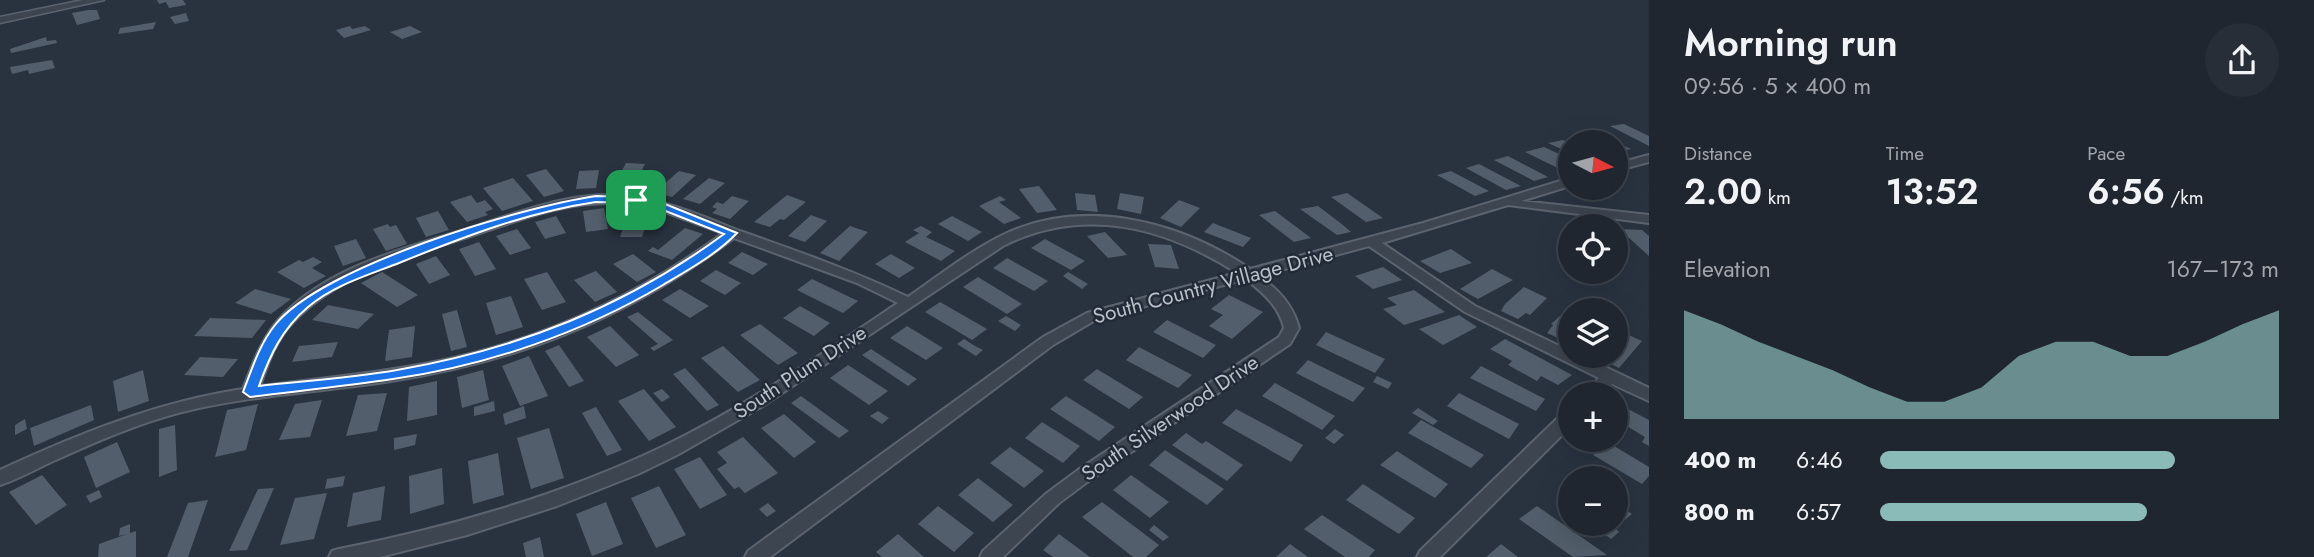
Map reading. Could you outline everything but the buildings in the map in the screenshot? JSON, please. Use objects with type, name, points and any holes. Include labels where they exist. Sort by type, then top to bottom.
[{"type":"street","points":[[0,20],[99,0]]},
{"type":"street","points":[[1628,164],[1649,158]]},
{"type":"street","name":"South Country Village Drive","points":[[755,557],[1069,327],[1123,307],[1372,242],[1558,187]]},
{"type":"street","points":[[250,392],[263,354],[280,328],[297,310],[322,292],[362,271],[520,215],[575,201],[636,200],[661,206],[862,280],[907,302]]},
{"type":"street","points":[[1504,204],[1649,219]]},
{"type":"street","name":"South Plum Drive","points":[[339,557],[429,538],[490,521],[624,472],[729,418],[1011,236],[1036,226],[1076,220],[1130,224],[1175,235],[1218,254],[1247,274]]},
{"type":"street","points":[[0,478],[111,429],[181,407],[250,392],[395,375],[517,346],[628,301],[686,267],[732,233]]},
{"type":"street","points":[[1372,242],[1470,309],[1649,394]]},
{"type":"street","name":"South Silverwood Drive","points":[[990,557],[1054,498],[1084,475],[1292,334],[1294,325],[1285,307],[1247,274]]},
{"type":"street","points":[[1604,382],[1610,376]]},
{"type":"street","points":[[1427,557],[1558,428]]},
{"type":"route","points":[[596,199],[636,200],[661,206],[732,233],[686,267],[628,301],[517,346],[395,375],[250,392],[263,354],[289,316],[343,280],[443,241],[554,205],[596,199]]}]
